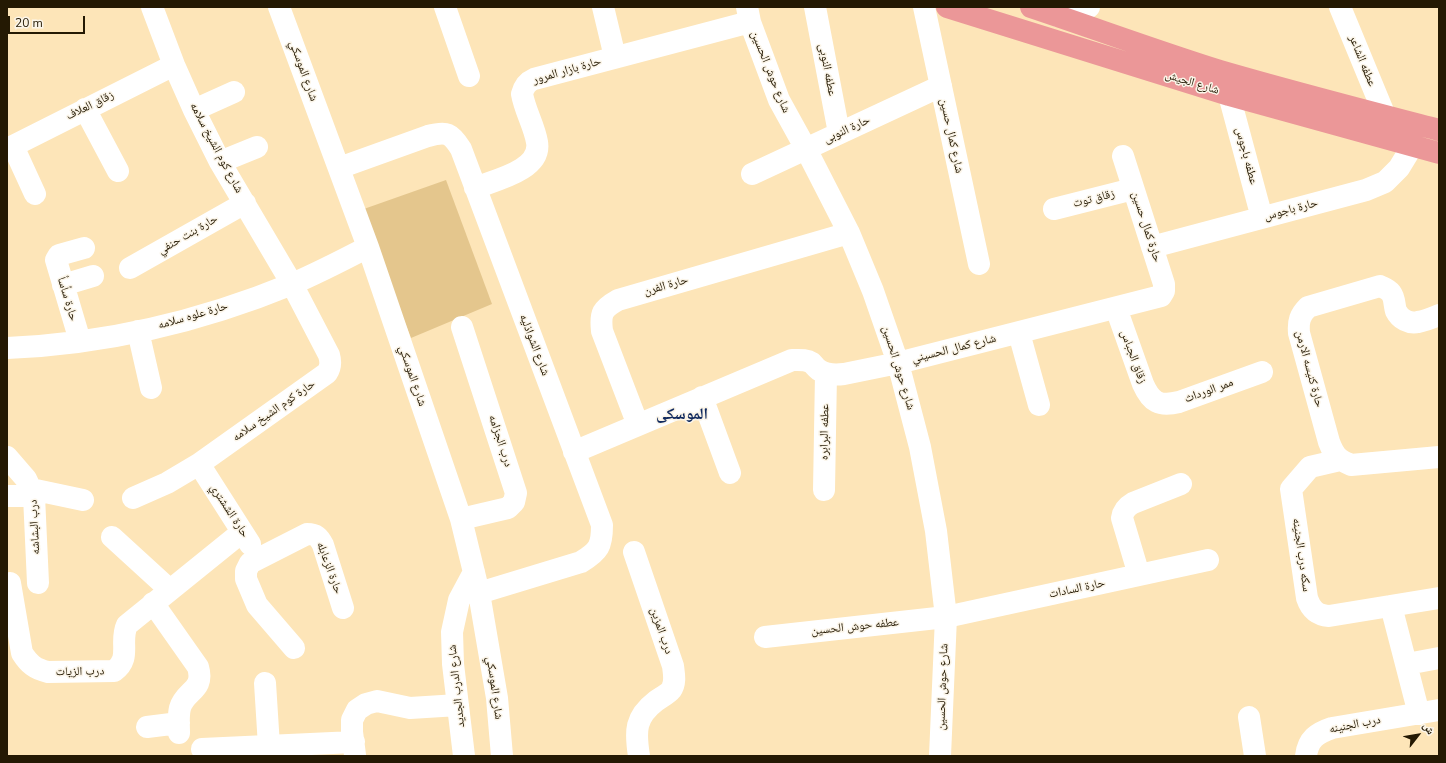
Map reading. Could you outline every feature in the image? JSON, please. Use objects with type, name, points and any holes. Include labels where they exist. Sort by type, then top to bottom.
[{"type":"main road","name":"شارع الجيش","points":[[947,7],[1229,95],[1439,153]]},
{"type":"main road","name":"شارع الجيش","points":[[1031,7],[1138,44],[1220,70],[1302,94],[1439,130]]},
{"type":"street","name":"شارع كوم الشيخ سلامه","points":[[152,7],[174,65],[194,110],[220,162],[292,284]]},
{"type":"street","name":"شارع الموسكي","points":[[279,7],[368,247],[461,519],[479,593],[497,698],[502,756]]},
{"type":"street","points":[[445,7],[469,76]]},
{"type":"street","points":[[604,7],[615,57]]},
{"type":"street","name":"عطفه النوبى","points":[[815,7],[839,134]]},
{"type":"street","name":"شارع كمال حسين","points":[[924,7],[979,264]]},
{"type":"street","points":[[1058,16],[1088,7]]},
{"type":"street","name":"عطفه الشاعر","points":[[1340,7],[1384,116]]},
{"type":"street","name":"حارة بازار المرور","points":[[475,188],[522,170],[530,163],[536,154],[537,143],[522,94],[524,87],[528,82],[534,79],[615,57],[749,14]]},
{"type":"street","name":"شارع حوش الحسين","points":[[749,14],[779,100],[849,233],[873,291],[898,363],[920,447],[933,516],[946,617],[940,756]]},
{"type":"street","name":"زقاق العلاف","points":[[10,147],[174,65]]},
{"type":"street","name":"حارة النوبى","points":[[752,174],[941,86]]},
{"type":"street","points":[[194,110],[234,92]]},
{"type":"street","name":"عطفه باجوس","points":[[1229,95],[1262,218]]},
{"type":"street","points":[[85,109],[118,171]]},
{"type":"street","name":"شارع الشواذليه","points":[[339,168],[428,136],[441,133],[454,138],[461,149],[602,525],[602,540],[594,554],[581,562],[479,593]]},
{"type":"street","name":"حارة باجوس","points":[[1152,246],[1366,190],[1385,182],[1399,168],[1412,146]]},
{"type":"street","points":[[10,147],[36,194]]},
{"type":"street","points":[[220,162],[257,147]]},
{"type":"street","name":"حارة كمال حسين","points":[[1123,156],[1164,284],[1164,291],[1161,296]]},
{"type":"street","name":"زقاق توت","points":[[1054,209],[1133,189]]},
{"type":"street","name":"حارة بنت حنفي","points":[[130,268],[245,203]]},
{"type":"street","name":"حارة الفرن","points":[[638,425],[602,330],[600,318],[606,306],[618,300],[849,233]]},
{"type":"street","name":"حارة علوه سلامه","points":[[7,348],[80,341],[138,331],[216,311],[292,284],[368,247]]},
{"type":"street","name":"حارة سأسأ","points":[[80,341],[56,263],[59,255],[84,248]]},
{"type":"street","points":[[63,285],[93,276]]},
{"type":"street","name":"حارة كوم الشيخ سلامه","points":[[133,498],[167,483],[199,464],[328,373],[331,361],[329,355],[292,284]]},
{"type":"street","name":"حارة كنيسه الارمن","points":[[1340,460],[1333,452],[1329,442],[1299,333],[1298,323],[1301,314],[1308,307],[1380,286],[1386,288],[1391,293],[1394,298],[1396,311],[1401,318],[1408,322],[1416,323],[1439,315]]},
{"type":"street","name":"شارع كمال الحسيني","points":[[826,374],[844,374],[898,363],[1161,296]]},
{"type":"street","name":"زقاق الجباس","points":[[1116,308],[1142,384],[1147,394],[1156,402]]},
{"type":"street","name":"درب الجزامه","points":[[461,519],[508,508],[514,502],[516,494],[462,327]]},
{"type":"street","points":[[138,331],[151,388]]},
{"type":"street","points":[[1019,332],[1039,405]]},
{"type":"street","points":[[574,452],[792,360],[802,360],[812,363],[818,370],[826,374]]},
{"type":"street","name":"ممر الورداث","points":[[1156,402],[1167,405],[1179,402],[1262,372]]},
{"type":"street","name":"عطفه البرابره","points":[[824,490],[826,374]]},
{"type":"street","points":[[702,397],[730,473]]},
{"type":"street","name":"درب البشاشه","points":[[7,456],[26,479],[32,493],[47,583],[8,583]]},
{"type":"street","points":[[1340,460],[1351,465],[1439,457]]},
{"type":"street","name":"سكه درب الجنينه","points":[[1340,460],[1310,467],[1291,489],[1309,605],[1314,611],[1321,615],[1329,616],[1439,598]]},
{"type":"street","name":"حارة الششتري","points":[[199,464],[258,559]]},
{"type":"street","points":[[1139,575],[1122,518],[1123,512],[1133,503],[1182,484]]},
{"type":"street","points":[[7,496],[32,493],[83,500]]},
{"type":"street","name":"درب الزيات","points":[[8,583],[22,653],[28,662],[37,669],[48,672],[114,671],[123,661],[125,654],[124,632],[127,625],[242,532]]},
{"type":"street","name":"حارة الزعابله","points":[[294,648],[260,610],[254,600],[246,579],[246,571],[250,563],[307,534],[314,534],[320,538],[323,545],[343,608]]},
{"type":"street","points":[[112,537],[170,590]]},
{"type":"street","name":"درب المزين","points":[[634,552],[673,666],[675,678],[671,690],[647,709],[640,718],[636,738],[639,756]]},
{"type":"street","name":"حارة السادات","points":[[946,617],[1208,560]]},
{"type":"street","name":"شارع الدرب الجديد","points":[[464,756],[453,664],[452,632],[459,600],[474,572]]},
{"type":"street","points":[[147,727],[179,728],[180,708],[186,697],[197,688],[200,681],[198,668],[153,603]]},
{"type":"street","name":"درب الجنينه","points":[[1306,756],[1310,742],[1320,732],[1332,728],[1429,712],[1407,664],[1391,606]]},
{"type":"street","name":"عطفه حوش الحسين","points":[[765,637],[946,617]]},
{"type":"street","points":[[1407,664],[1439,658]]},
{"type":"street","points":[[265,683],[269,746]]},
{"type":"street","points":[[202,749],[269,746],[354,749],[352,720],[357,710],[366,704],[377,701],[410,708],[458,705]]},
{"type":"street","points":[[1249,718],[1256,756]]},
{"type":"building","points":[[446,180],[492,304],[411,338],[361,210]]},
{"type":"district","name":"الموسكى","points":[[682,415]]}]
